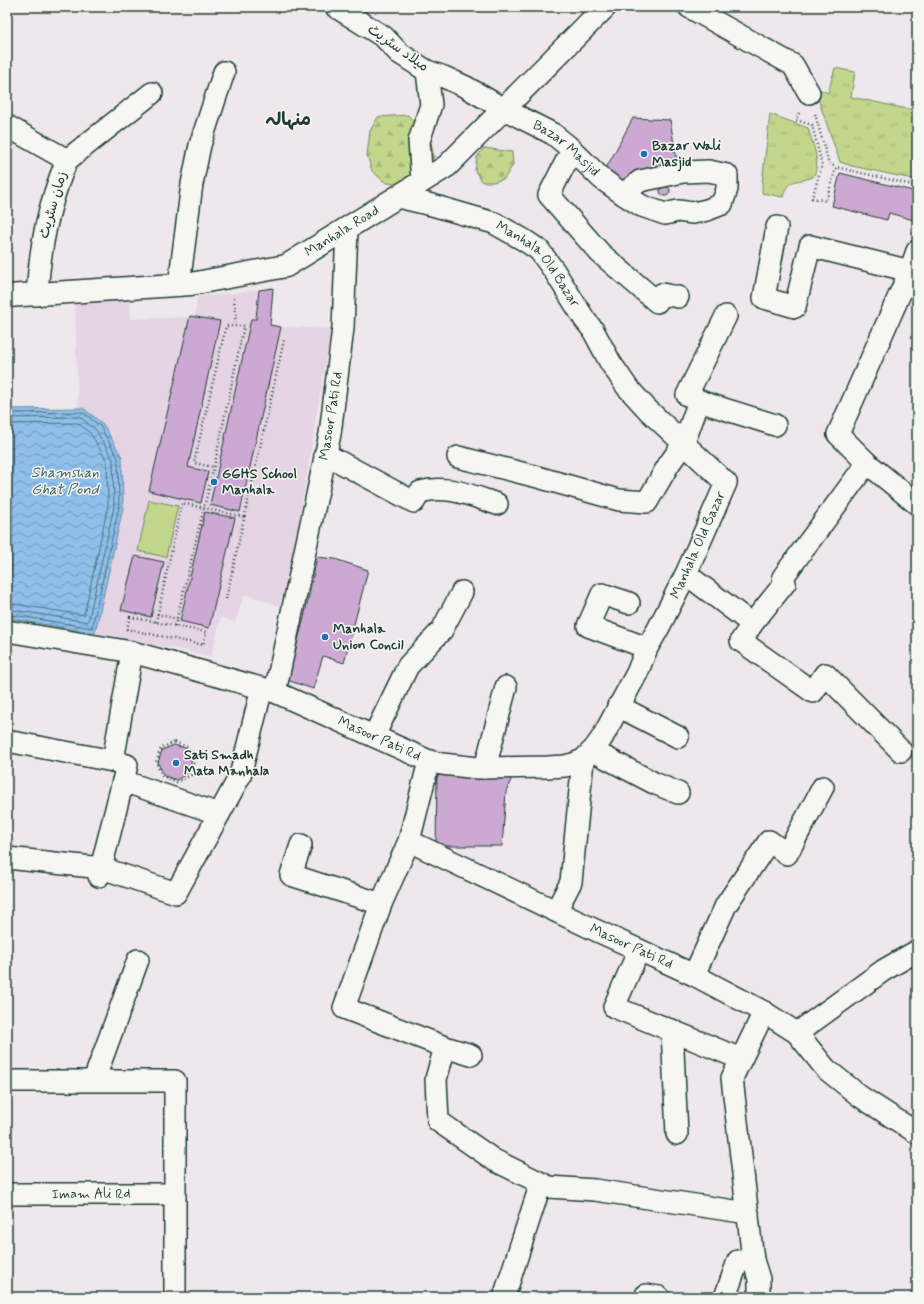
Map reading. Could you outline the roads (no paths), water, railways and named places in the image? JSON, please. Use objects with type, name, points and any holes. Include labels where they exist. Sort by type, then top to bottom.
[{"type":"main road","name":"Manhala Road","points":[[7,296],[191,284],[286,266],[447,166],[606,7]]},
{"type":"street","name":"میلاد سٹریٹ","points":[[336,7],[384,37],[399,53],[427,71],[466,87],[504,109]]},
{"type":"street","points":[[689,7],[793,65],[809,93]]},
{"type":"street","points":[[422,182],[418,141],[431,105],[427,71]]},
{"type":"street","points":[[179,285],[192,184],[200,145],[224,72]]},
{"type":"street","points":[[67,160],[152,93]]},
{"type":"street","name":"Bazar Masjid","points":[[504,109],[553,134],[602,179],[623,194]]},
{"type":"street","name":"زمان سٹریٹ","points":[[7,126],[67,160],[52,202],[42,246],[38,295]]},
{"type":"street","points":[[572,150],[548,195],[600,253],[657,302],[662,294],[678,297]]},
{"type":"street","name":"Manhala Old Bazar","points":[[398,197],[494,223],[539,250],[593,330],[610,362],[627,387],[648,410],[726,482],[686,574],[647,648],[637,673],[602,738],[588,755]]},
{"type":"street","points":[[777,227],[764,298],[795,307],[810,246],[910,271]]},
{"type":"street","name":"Masoor Pati Rd","points":[[347,229],[343,328],[330,434],[268,690],[429,761],[409,841],[638,950],[694,975],[764,1012],[797,1033],[826,1069],[861,1097],[917,1133]]},
{"type":"street","points":[[917,251],[910,271],[838,434],[867,463],[917,504]]},
{"type":"street","points":[[726,316],[687,395],[699,401],[775,424]]},
{"type":"street","points":[[458,457],[534,476],[619,500],[647,502],[684,443],[699,401]]},
{"type":"street","points":[[325,454],[414,502],[420,492],[431,489],[450,489],[497,504]]},
{"type":"street","points":[[867,463],[783,577],[785,583],[752,624],[741,641],[813,692],[825,674],[901,751]]},
{"type":"street","points":[[686,574],[752,624]]},
{"type":"street","points":[[374,736],[408,666],[442,630],[462,592]]},
{"type":"street","points":[[629,603],[602,594],[588,626],[647,648]]},
{"type":"street","points":[[7,631],[132,652],[268,690],[240,776],[176,893],[101,872],[7,858]]},
{"type":"street","points":[[113,761],[132,652]]},
{"type":"street","points":[[485,768],[506,687]]},
{"type":"street","points":[[618,706],[678,737]]},
{"type":"street","points":[[7,741],[127,765],[101,872]]},
{"type":"street","points":[[556,911],[571,882],[588,755]]},
{"type":"street","points":[[429,761],[478,768],[565,766],[588,755],[678,793]]},
{"type":"street","points":[[123,781],[219,814]]},
{"type":"street","points":[[694,975],[726,905],[769,841],[787,854],[823,788]]},
{"type":"street","points":[[409,841],[381,904],[344,1008],[471,1056]]},
{"type":"street","points":[[301,845],[291,875],[381,904]]},
{"type":"street","points":[[638,950],[614,1006],[741,1059]]},
{"type":"street","points":[[797,1033],[884,970],[917,951]]},
{"type":"street","points":[[94,1080],[138,960]]},
{"type":"street","points":[[759,1297],[759,1279],[753,1260],[732,1078],[764,1012]]},
{"type":"street","points":[[672,1030],[677,1134]]},
{"type":"street","points":[[445,1047],[436,1080],[438,1121],[494,1160],[550,1187],[595,1190],[748,1213]]},
{"type":"street","points":[[7,1080],[175,1081],[174,1297]]},
{"type":"street","points":[[504,1297],[541,1183]]},
{"type":"street","name":"Imam Ali Rd","points":[[7,1194],[174,1194]]},
{"type":"street","points":[[725,1297],[738,1261],[753,1260]]},
{"type":"water","name":"Shamshan Ghat Pond","points":[[83,408],[103,424],[122,457],[123,508],[95,633],[7,618],[7,409]]},
{"type":"place","name":"Bazar Wali Masjid","points":[[644,154]]},
{"type":"place","name":"GGHS School Manhala","points":[[214,482]]},
{"type":"place","name":"Manhala Union Concil","points":[[325,637]]},
{"type":"place","name":"Sati Smadh Mata Manhala","points":[[176,763]]},
{"type":"district","name":"منہالہ","points":[[288,120]]}]
